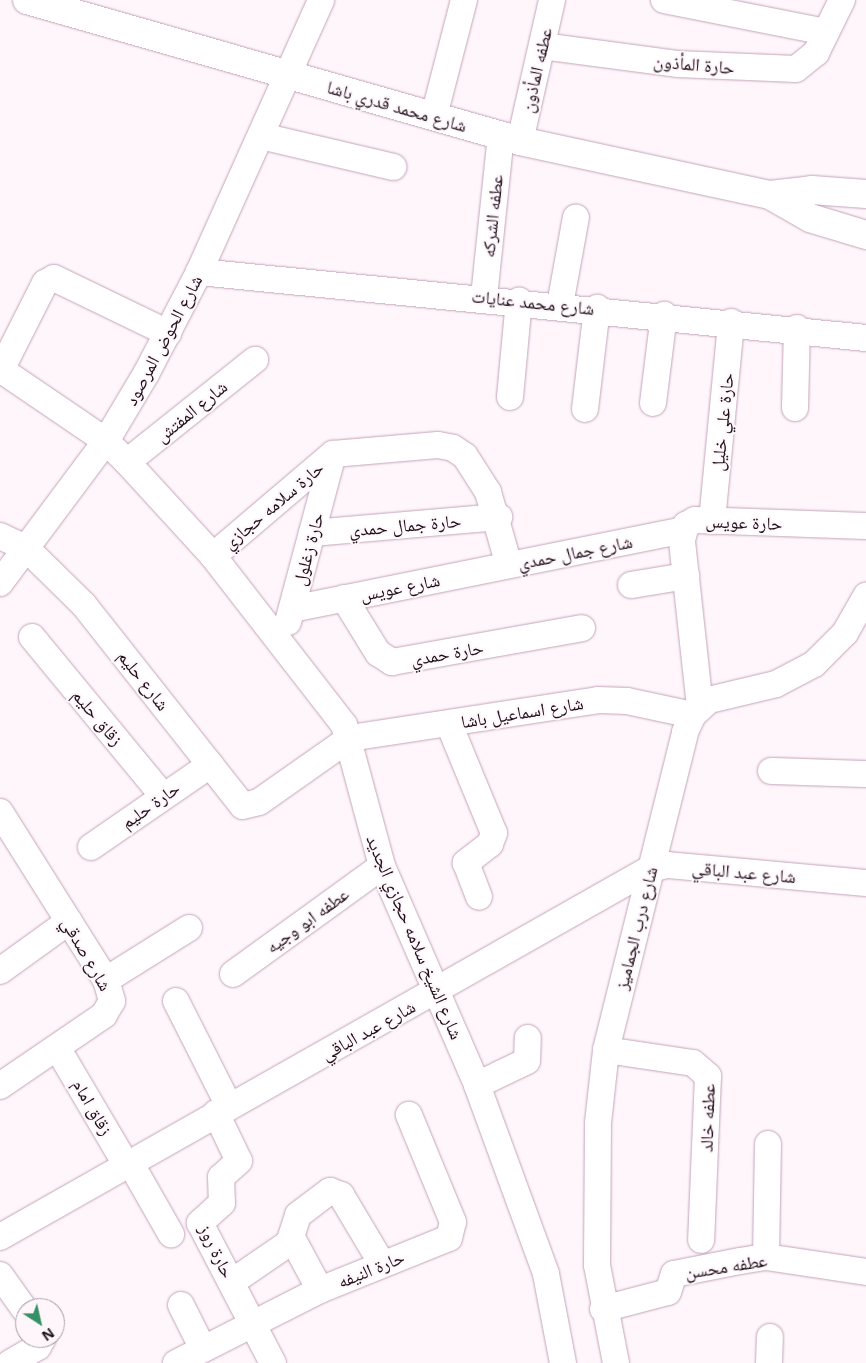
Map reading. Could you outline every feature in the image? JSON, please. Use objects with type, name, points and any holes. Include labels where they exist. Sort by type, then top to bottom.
[{"type":"street","name":"شارع محمد قدري باشا","points":[[27,0],[510,138],[770,195],[810,218],[866,235]]},
{"type":"street","name":"شارع الحوض المرصود","points":[[0,583],[106,441],[168,333],[200,272],[290,75],[321,0]]},
{"type":"street","points":[[434,116],[464,0]]},
{"type":"street","name":"عطفه المأذون","points":[[510,138],[542,46],[552,0]]},
{"type":"street","points":[[664,0],[826,32]]},
{"type":"street","name":"حارة المأذون","points":[[542,46],[677,64],[796,69],[812,59],[842,0]]},
{"type":"street","points":[[261,136],[393,167]]},
{"type":"street","name":"عطفه الشركه","points":[[484,297],[510,138]]},
{"type":"street","name":"شارع محمد قدري باشا","points":[[770,195],[812,190],[866,194]]},
{"type":"street","points":[[560,305],[576,218]]},
{"type":"street","name":"شارع محمد عنايات","points":[[200,272],[519,300],[797,328],[866,338]]},
{"type":"street","points":[[0,371],[45,283],[54,278],[168,333]]},
{"type":"street","points":[[510,397],[519,300]]},
{"type":"street","points":[[585,409],[597,308]]},
{"type":"street","points":[[653,403],[664,315]]},
{"type":"street","name":"حارة علي خليل","points":[[712,521],[731,322]]},
{"type":"street","points":[[796,408],[797,328]]},
{"type":"street","name":"شارع المفتش","points":[[127,462],[255,360]]},
{"type":"street","name":"شارع الشيخ سلامه حجازي الجديد","points":[[0,371],[106,441],[127,462],[213,556],[282,645],[350,738],[363,810],[382,866],[477,1085],[546,1274],[563,1363]]},
{"type":"street","name":"شارع جمال حمدي","points":[[333,454],[438,445],[452,448],[474,468],[498,517],[509,565],[684,530]]},
{"type":"street","name":"حارة زغلول","points":[[282,645],[333,454]]},
{"type":"street","name":"حارة سلامه حجازي","points":[[213,556],[333,454]]},
{"type":"street","name":"حارة جمال حمدي","points":[[312,533],[498,517]]},
{"type":"street","name":"حارة عويس","points":[[697,711],[684,530],[695,520],[866,526]]},
{"type":"street","name":"شارع حليم","points":[[0,536],[26,548],[84,605],[210,764],[237,802],[259,802],[350,738]]},
{"type":"street","name":"شارع عويس","points":[[292,608],[509,565]]},
{"type":"street","points":[[631,585],[686,576]]},
{"type":"street","points":[[697,711],[719,695],[776,684],[814,664],[844,634],[866,596]]},
{"type":"street","name":"حارة حمدي","points":[[344,598],[378,653],[392,662],[582,628]]},
{"type":"street","name":"زقاق حليم","points":[[32,637],[163,796]]},
{"type":"street","name":"شارع اسماعيل باشا","points":[[350,738],[598,700],[627,701],[697,711]]},
{"type":"street","name":"شارع درب الجماميز","points":[[616,1363],[603,1309],[595,1194],[606,1050],[650,869],[697,711]]},
{"type":"street","points":[[449,724],[494,832],[490,844],[466,864],[479,897]]},
{"type":"street","name":"حارة حليم","points":[[91,847],[210,764]]},
{"type":"street","points":[[771,771],[866,774]]},
{"type":"street","name":"شارع صدقي","points":[[0,812],[112,992],[110,1008],[58,1049],[0,1086]]},
{"type":"street","name":"شارع عبد الباقي","points":[[0,1237],[129,1165],[222,1110],[438,992],[650,869],[668,865],[866,883]]},
{"type":"street","name":"عطفه ابو وجيه","points":[[233,974],[382,866]]},
{"type":"street","points":[[0,971],[69,921]]},
{"type":"street","points":[[106,980],[190,928]]},
{"type":"street","points":[[176,1001],[222,1110]]},
{"type":"street","points":[[477,1085],[526,1061],[528,1038]]},
{"type":"street","name":"زقاق امام","points":[[58,1049],[171,1234]]},
{"type":"street","name":"عطفه خالد","points":[[606,1050],[693,1063],[708,1076],[701,1240]]},
{"type":"street","name":"حارة روز","points":[[222,1110],[239,1162],[221,1177],[222,1203],[200,1222],[273,1363]]},
{"type":"street","name":"حارة النيفه","points":[[176,1363],[253,1322],[381,1262],[444,1242],[454,1227],[409,1115]]},
{"type":"street","points":[[766,1257],[768,1144]]},
{"type":"street","points":[[232,1282],[292,1238],[298,1215],[333,1191],[340,1195],[381,1262]]},
{"type":"street","points":[[292,1238],[320,1290]]},
{"type":"street","name":"عطفه محسن","points":[[603,1309],[668,1292],[674,1274],[766,1257],[866,1272]]},
{"type":"street","points":[[0,1274],[17,1298]]},
{"type":"street","points":[[181,1305],[203,1350]]},
{"type":"street","points":[[769,1363],[770,1337]]},
{"type":"street","points":[[11,1363],[38,1348]]}]
